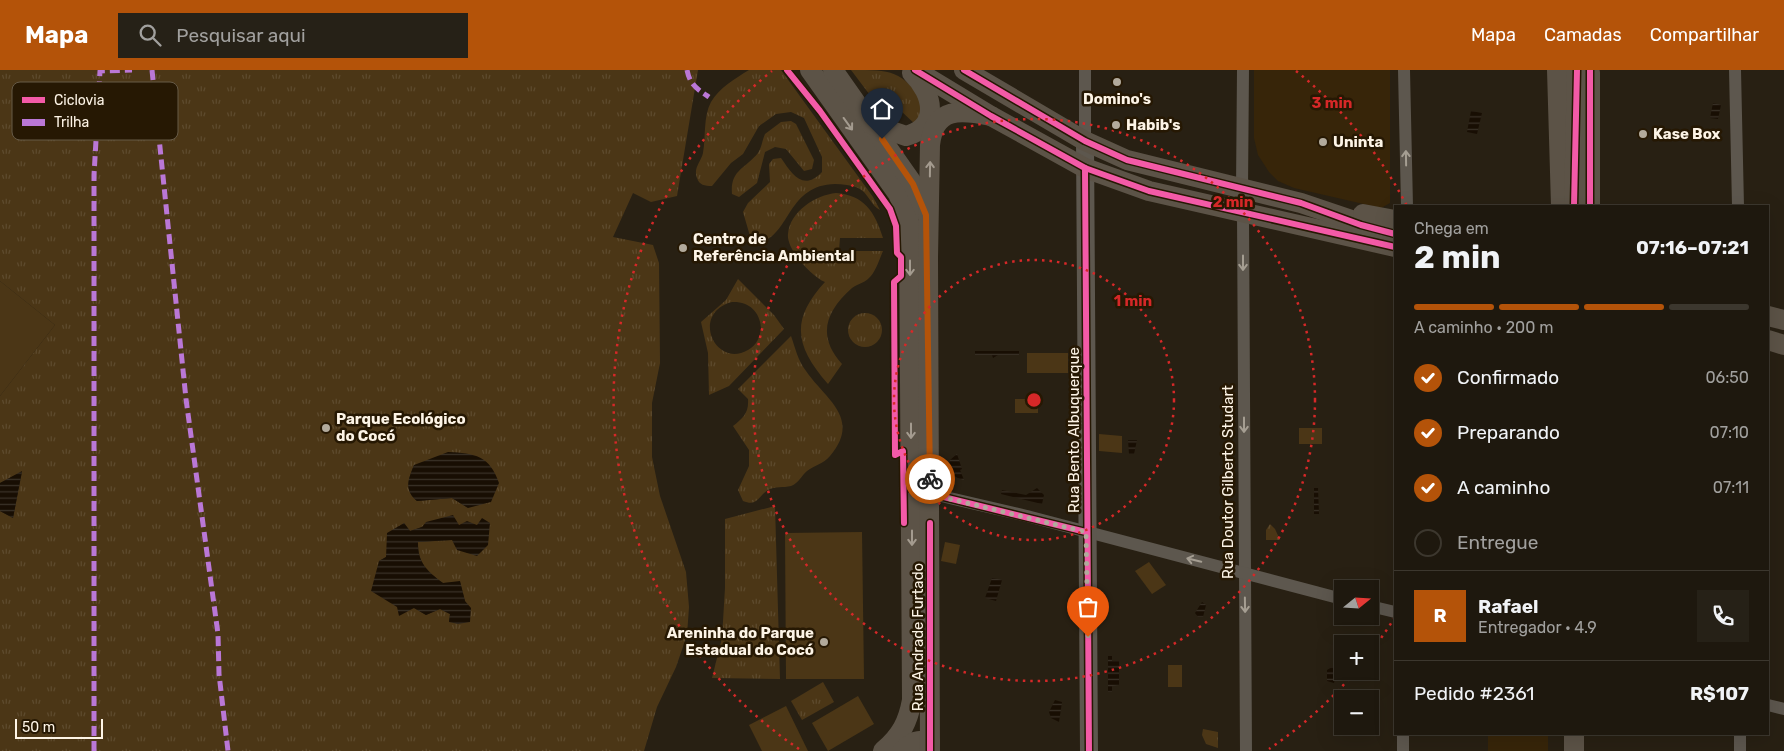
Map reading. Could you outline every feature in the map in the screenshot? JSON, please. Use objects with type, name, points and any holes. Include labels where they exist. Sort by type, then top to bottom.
[{"type":"main road","points":[[796,70],[828,98]]},
{"type":"main road","points":[[810,70],[828,98],[898,194],[909,221],[921,491],[912,700],[909,718],[900,735],[883,751]]},
{"type":"main road","points":[[833,70],[913,184],[926,215],[928,235]]},
{"type":"main road","points":[[871,124],[906,136],[923,129],[930,115],[928,93],[908,70]]},
{"type":"main road","points":[[915,70],[991,116],[1085,168],[1149,191],[1243,214],[1309,227],[1394,234]]},
{"type":"main road","points":[[964,70],[1085,141],[1127,160],[1301,203],[1394,220]]},
{"type":"main road","points":[[1557,70],[1565,202]]},
{"type":"main road","points":[[1565,202],[1568,70]]},
{"type":"main road","points":[[1565,202],[1577,70]]},
{"type":"main road","points":[[1590,70],[1590,205]]},
{"type":"main road","points":[[928,235],[930,145],[933,129],[944,116],[953,112],[966,111],[991,116]]},
{"type":"main road","points":[[1301,203],[1359,232],[1394,247]]},
{"type":"main road","points":[[1309,227],[1350,247],[1394,258]]},
{"type":"main road","name":"Rua Andrade Furtado","points":[[928,235],[921,491],[930,747]]},
{"type":"main road","points":[[1769,316],[1784,320]]},
{"type":"main road","points":[[1769,328],[1784,332]]},
{"type":"main road","points":[[1769,340],[1784,345]]},
{"type":"main road","points":[[1769,352],[1784,356]]},
{"type":"main road","points":[[1574,735],[1574,751]]},
{"type":"main road","points":[[902,751],[913,742],[922,740],[930,747]]},
{"type":"street","name":"Rua Bento Albuquerque","points":[[1085,70],[1086,532],[1089,751]]},
{"type":"street","points":[[1242,189],[1243,70]]},
{"type":"street","points":[[1404,70],[1406,205]]},
{"type":"street","points":[[1735,70],[1738,205]]},
{"type":"street","name":"Rua Doutor Gilberto Studart","points":[[1243,214],[1246,751]]},
{"type":"street","points":[[921,491],[1334,597]]},
{"type":"street","points":[[1379,608],[1394,612]]},
{"type":"street","points":[[1769,705],[1784,709]]},
{"type":"street","points":[[1403,735],[1403,751]]},
{"type":"street","points":[[1740,735],[1740,751]]},
{"type":"shaded area","name":"Uninta","points":[[1254,70],[1390,70],[1390,203],[1381,208],[1294,188],[1278,181],[1269,172],[1258,155],[1254,138]]},
{"type":"shaded area","points":[[1713,103],[1721,105],[1718,119],[1710,118]]},
{"type":"shaded area","points":[[1471,111],[1482,113],[1477,134],[1467,132]]},
{"type":"shaded area","points":[[975,351],[1019,351],[1019,355],[998,355],[993,358],[992,355],[975,355]]},
{"type":"shaded area","points":[[1128,440],[1137,440],[1134,454],[1129,454]]},
{"type":"shaded area","points":[[448,452],[474,455],[491,467],[499,483],[491,502],[468,508],[452,498],[417,501],[413,497],[408,484],[414,465]]},
{"type":"shaded area","points":[[957,454],[964,480],[954,476],[951,471],[950,460]]},
{"type":"shaded area","points":[[22,471],[13,518],[0,511],[0,483]]},
{"type":"shaded area","points":[[1037,488],[1044,495],[1042,504],[1001,494],[1002,490],[1026,495]]},
{"type":"shaded area","points":[[1314,488],[1318,488],[1319,514],[1314,514]]},
{"type":"shaded area","points":[[453,515],[459,525],[467,521],[477,525],[482,518],[490,523],[488,545],[477,556],[457,550],[452,540],[418,542],[418,549],[424,566],[443,583],[460,581],[465,601],[471,608],[470,622],[458,624],[449,622],[450,614],[440,609],[426,615],[414,608],[399,616],[397,607],[371,591],[379,561],[386,557],[387,533],[404,523],[410,531],[422,527],[426,522]]},
{"type":"shaded area","points":[[992,578],[1002,580],[996,601],[985,598]]},
{"type":"shaded area","points":[[1202,602],[1206,605],[1203,617],[1198,617],[1195,613]]},
{"type":"shaded area","points":[[1108,656],[1112,656],[1112,661],[1119,661],[1119,685],[1112,686],[1112,692],[1108,692]]},
{"type":"shaded area","points":[[1334,667],[1334,683],[1327,681],[1327,670]]},
{"type":"shaded area","points":[[1055,700],[1062,702],[1059,722],[1051,718],[1049,712]]},
{"type":"shaded area","points":[[1488,735],[1548,735],[1548,751],[1488,751]]},
{"type":"green space","name":"Parque Ecológico do Cocó","points":[[0,70],[698,70],[677,196],[651,202],[633,193],[613,237],[653,245],[659,263],[660,363],[652,403],[652,457],[660,496],[686,572],[689,607],[687,635],[676,667],[657,707],[644,751],[0,751],[0,511],[13,518],[22,472],[0,483],[0,396],[55,325],[0,281]],"holes":[[[414,465],[468,508],[452,498],[417,501],[410,493],[408,484]],[[404,523],[410,531],[422,527],[477,525],[452,540],[418,542],[418,550],[424,566],[432,575],[443,583],[460,582],[465,601],[449,622],[450,614],[440,609],[426,615],[414,608],[379,561],[386,557]]]},
{"type":"green space","points":[[749,70],[781,70],[873,197],[880,210],[861,190],[855,187],[835,184],[819,187],[806,193],[797,202],[776,232],[767,239],[756,243],[750,236],[743,212],[748,203],[770,182],[769,164],[773,159],[781,158],[794,175],[804,181],[815,178],[822,172],[822,157],[804,118],[791,112],[776,114],[759,126],[743,154],[731,163],[712,186],[699,182],[696,171],[703,153],[708,108],[714,97],[723,88]]},
{"type":"green space","points":[[851,70],[886,72],[902,78],[925,104],[917,126],[900,110],[885,115]]},
{"type":"green space","points":[[791,121],[796,124],[814,160],[812,169],[804,171],[786,149],[775,147],[765,152],[757,183],[739,197],[732,194],[733,180],[739,170],[758,153],[765,134],[781,122]]},
{"type":"green space","points":[[836,193],[854,197],[867,206],[876,220],[883,238],[840,238],[839,251],[883,251],[871,276],[852,288],[830,315],[827,334],[829,344],[842,364],[828,384],[809,357],[803,345],[801,333],[806,309],[825,282],[807,269],[801,262],[791,247],[788,234],[790,226],[799,211],[820,197]]},
{"type":"green space","points":[[738,279],[774,315],[784,329],[729,386],[709,395],[708,353],[701,322],[726,300]],"holes":[[[732,302],[748,305],[756,312],[761,328],[759,338],[754,346],[736,354],[726,352],[717,346],[712,337],[710,327],[712,317],[719,308]]]},
{"type":"green space","points":[[0,281],[55,325],[0,396]]},
{"type":"green space","points":[[865,313],[872,314],[877,318],[881,323],[881,337],[877,342],[872,346],[865,347],[858,346],[853,342],[849,337],[848,330],[849,323],[853,318],[858,314]]},
{"type":"green space","points":[[791,336],[803,367],[837,410],[841,420],[842,431],[839,443],[825,461],[807,471],[796,483],[791,486],[771,489],[755,502],[743,501],[738,490],[749,466],[749,450],[733,426],[745,415],[748,399],[738,389]]},
{"type":"green space","points":[[1027,353],[1068,353],[1068,373],[1027,373]]},
{"type":"green space","points":[[1015,399],[1038,399],[1038,413],[1015,413]]},
{"type":"green space","points":[[1299,428],[1322,428],[1322,444],[1299,444]]},
{"type":"green space","points":[[1099,434],[1122,436],[1122,453],[1099,451]]},
{"type":"green space","points":[[775,506],[780,679],[712,678],[722,638],[725,588],[725,519]]},
{"type":"green space","points":[[1270,524],[1275,529],[1280,540],[1266,540],[1266,530]]},
{"type":"green space","name":"Areninha do Parque Estadual do Cocó","points":[[862,532],[864,679],[786,679],[785,533]]},
{"type":"green space","points":[[945,542],[960,545],[956,564],[941,561]]},
{"type":"green space","points":[[1149,562],[1166,585],[1152,594],[1135,571]]},
{"type":"green space","points":[[1168,665],[1182,665],[1182,687],[1168,687]]},
{"type":"green space","points":[[823,682],[834,702],[802,720],[791,701]]},
{"type":"green space","points":[[858,696],[874,724],[828,751],[812,723]]},
{"type":"green space","points":[[786,706],[808,751],[762,751],[749,725]]},
{"type":"green space","points":[[1203,729],[1218,732],[1218,748],[1206,744],[1202,735]]},
{"type":"marked path","points":[[99,82],[100,71],[132,70]]},
{"type":"marked path","points":[[152,70],[153,82]]},
{"type":"marked path","points":[[687,70],[695,86],[709,97]]},
{"type":"marked path","points":[[94,751],[94,175],[96,140]]},
{"type":"marked path","points":[[159,140],[186,399],[218,634],[219,674],[228,751]]},
{"type":"cycle path","points":[[787,70],[820,111],[890,209],[896,226],[897,253],[901,257],[901,276],[894,282],[895,455],[903,451],[904,523]]},
{"type":"cycle path","points":[[915,70],[991,116],[1085,168],[1149,191],[1394,247]]},
{"type":"cycle path","points":[[964,70],[1085,141],[1127,160],[1301,203],[1361,225],[1394,234]]},
{"type":"cycle path","points":[[1574,205],[1577,70]]},
{"type":"cycle path","points":[[1590,70],[1590,205]]},
{"type":"cycle path","points":[[1085,168],[1089,751]]},
{"type":"cycle path","points":[[911,489],[1086,532]]},
{"type":"cycle path","points":[[930,523],[930,751]]},
{"type":"way so far","points":[[930,479],[930,494],[1027,516],[1086,532],[1088,637]]},
{"type":"place","name":"Domino's","points":[[1117,82]]},
{"type":"place","name":"Habib's","points":[[1116,125]]},
{"type":"place","name":"Kase Box","points":[[1643,134]]},
{"type":"place","name":"Uninta","points":[[1323,142]]},
{"type":"place","name":"Centro de Referência Ambiental","points":[[683,248]]},
{"type":"place","name":"Parque Ecológico do Cocó","points":[[326,428]]},
{"type":"place","name":"Areninha do Parque Estadual do Cocó","points":[[824,642]]},
{"type":"route","points":[[882,139],[913,184],[926,215],[928,235],[930,479]]}]
